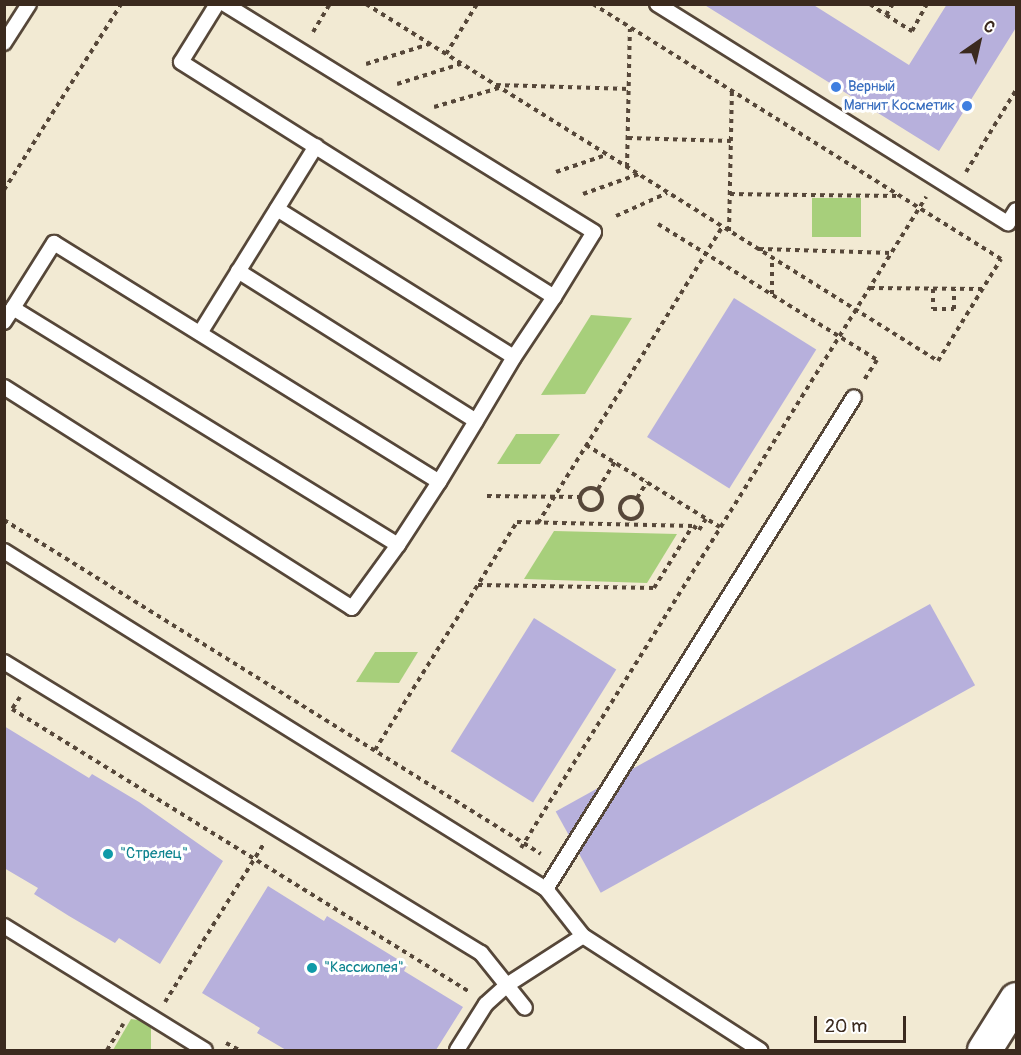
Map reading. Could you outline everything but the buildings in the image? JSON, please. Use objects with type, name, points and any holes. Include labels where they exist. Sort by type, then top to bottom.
[{"type":"main road","points":[[984,1050],[1017,999]]},
{"type":"lane","points":[[4,43],[29,4]]},
{"type":"lane","points":[[217,4],[181,62],[554,297]]},
{"type":"lane","points":[[4,387],[352,608],[398,545],[439,482],[514,357],[594,232],[225,4]]},
{"type":"lane","points":[[657,4],[1008,223],[1017,210]]},
{"type":"lane","points":[[200,333],[316,146]]},
{"type":"lane","points":[[277,209],[514,357]]},
{"type":"lane","points":[[4,322],[54,243],[439,482]]},
{"type":"lane","points":[[238,272],[476,421]]},
{"type":"lane","points":[[13,308],[398,545]]},
{"type":"lane","points":[[546,889],[854,397]]},
{"type":"lane","points":[[4,551],[546,889],[583,936],[760,1050]]},
{"type":"lane","points":[[4,662],[481,953],[525,1008]]},
{"type":"lane","points":[[4,926],[205,1050]]},
{"type":"lane","points":[[457,1050],[486,1004],[507,985],[583,936]]},
{"type":"path","points":[[4,190],[121,4]]},
{"type":"path","points":[[301,51],[330,4]]},
{"type":"path","points":[[366,4],[938,361],[1001,259],[593,4]]},
{"type":"path","points":[[446,54],[477,4]]},
{"type":"path","points":[[870,4],[912,31],[927,4]]},
{"type":"path","points":[[886,15],[893,4]]},
{"type":"path","points":[[627,167],[630,28]]},
{"type":"path","points":[[336,74],[430,44]]},
{"type":"path","points":[[368,93],[462,64]]},
{"type":"path","points":[[405,116],[497,86],[629,88]]},
{"type":"path","points":[[955,169],[964,175],[1017,90]]},
{"type":"path","points":[[729,231],[732,91]]},
{"type":"path","points":[[628,138],[731,141]]},
{"type":"path","points":[[556,172],[607,154]]},
{"type":"path","points":[[584,194],[639,174]]},
{"type":"path","points":[[616,216],[668,192]]},
{"type":"path","points":[[730,194],[901,196]]},
{"type":"path","points":[[509,866],[919,208]]},
{"type":"path","points":[[658,224],[877,360],[854,397]]},
{"type":"path","points":[[538,523],[723,226]]},
{"type":"path","points":[[758,249],[891,253]]},
{"type":"path","points":[[772,257],[772,295]]},
{"type":"path","points":[[869,288],[983,289]]},
{"type":"path","points":[[933,289],[933,309],[954,309],[954,289]]},
{"type":"path","points":[[586,445],[720,528]]},
{"type":"path","points":[[598,489],[615,462]]},
{"type":"path","points":[[637,498],[647,482]]},
{"type":"path","points":[[584,489],[598,489],[603,502],[598,508],[584,508],[580,497],[584,489]]},
{"type":"path","points":[[487,496],[580,497]]},
{"type":"path","points":[[632,519],[626,517],[620,505],[630,497],[637,498]]},
{"type":"path","points":[[632,525],[632,519],[642,510],[637,498]]},
{"type":"path","points":[[375,750],[517,522],[693,526],[699,530],[706,519]]},
{"type":"path","points":[[4,520],[561,867]]},
{"type":"path","points":[[478,585],[654,588],[693,526]]},
{"type":"path","points":[[32,678],[12,709],[478,997]]},
{"type":"path","points":[[154,1019],[274,826]]},
{"type":"green space","points":[[812,198],[861,198],[861,237],[812,237]]},
{"type":"green space","points":[[591,315],[632,318],[585,394],[541,395]]},
{"type":"green space","points":[[516,434],[560,434],[540,464],[497,464]]},
{"type":"green space","points":[[554,531],[677,534],[647,583],[524,579]]},
{"type":"green space","points":[[375,652],[418,652],[399,683],[356,682]]},
{"type":"green space","points":[[131,1019],[151,1022],[151,1050],[113,1050]]},
{"type":"place","name":"Верный","points":[[836,87]]},
{"type":"place","name":"Магнит Косметик","points":[[967,106]]},
{"type":"place","name":"\"Стрелец\"","points":[[108,854]]},
{"type":"place","name":"\"Кассиопея\"","points":[[312,968]]}]
